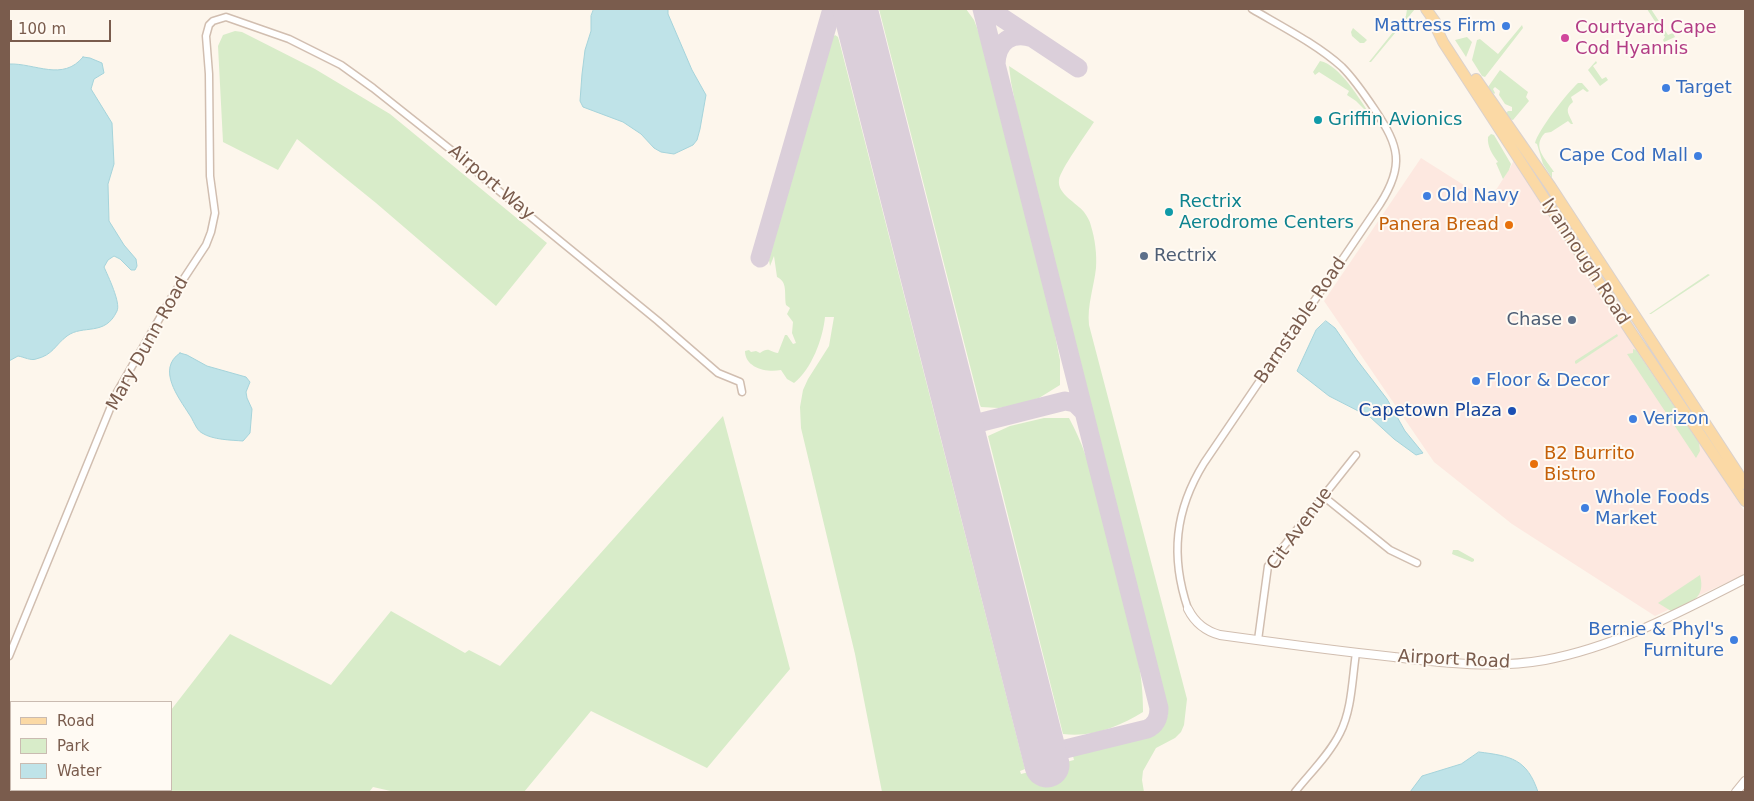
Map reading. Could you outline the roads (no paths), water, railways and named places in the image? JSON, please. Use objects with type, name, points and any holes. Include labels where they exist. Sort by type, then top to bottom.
[{"type":"main road","name":"Iyannough Road","points":[[1428,13],[1449,39],[1551,187],[1745,484]]},
{"type":"main road","name":"Iyannough Road","points":[[1428,13],[1443,42],[1564,231],[1745,501]]},
{"type":"street","name":"Barnstable Road","points":[[1188,609],[1180,581],[1177,551],[1181,516],[1190,489],[1211,452],[1380,204],[1394,176],[1396,160],[1395,148],[1386,127],[1354,80],[1342,67],[1321,51],[1252,9]]},
{"type":"street","name":"Airport Way","points":[[213,21],[217,18],[226,17],[289,39],[353,73],[470,165],[718,373],[740,382],[742,392]]},
{"type":"street","name":"Mary Dunn Road","points":[[9,656],[116,394],[173,295],[206,245],[211,232],[214,213],[210,176],[210,74],[206,36],[209,25],[213,21]]},
{"type":"street","name":"Cit Avenue","points":[[1258,640],[1268,566],[1356,455]]},
{"type":"street","points":[[1323,496],[1385,546],[1416,563]]},
{"type":"street","name":"Airport Road","points":[[1188,609],[1198,623],[1209,632],[1220,635],[1425,662],[1469,665],[1507,664],[1545,660],[1597,647],[1664,619],[1745,579]]},
{"type":"street","points":[[1295,792],[1326,755],[1340,732],[1350,700],[1356,653]]},
{"type":"street","points":[[1736,792],[1745,781]]},
{"type":"water","points":[[594,9],[668,9],[668,14],[692,70],[706,95],[700,129],[697,140],[693,145],[674,154],[661,152],[654,148],[641,134],[623,122],[583,107],[580,101],[582,74],[585,50],[591,31],[591,16]]},
{"type":"water","points":[[83,57],[102,63],[104,73],[94,79],[91,89],[112,123],[114,164],[108,184],[109,221],[124,245],[136,259],[137,266],[135,270],[131,270],[114,256],[108,260],[104,267],[114,289],[118,307],[112,319],[106,324],[67,336],[42,357],[32,360],[18,356],[9,361],[9,64],[58,70],[75,64]]},
{"type":"water","points":[[1326,321],[1335,328],[1387,399],[1405,431],[1423,453],[1416,455],[1394,439],[1370,417],[1329,396],[1297,371],[1316,330]]},
{"type":"water","points":[[180,353],[207,366],[246,377],[250,382],[246,392],[252,409],[250,433],[243,441],[211,437],[198,429],[172,384],[170,367],[173,360]]},
{"type":"water","points":[[1479,752],[1500,755],[1516,761],[1529,772],[1538,792],[1410,792],[1422,776],[1461,764]]},
{"type":"place","name":"Mattress Firm","points":[[1506,26]]},
{"type":"place","name":"Courtyard Cape Cod Hyannis","points":[[1565,38]]},
{"type":"place","name":"Target","points":[[1666,88]]},
{"type":"place","name":"Griffin Avionics","points":[[1318,120]]},
{"type":"place","name":"Cape Cod Mall","points":[[1698,156]]},
{"type":"place","name":"Old Navy","points":[[1427,196]]},
{"type":"place","name":"Rectrix Aerodrome Centers","points":[[1169,212]]},
{"type":"place","name":"Panera Bread","points":[[1509,225]]},
{"type":"place","name":"Rectrix","points":[[1144,256]]},
{"type":"place","name":"Chase","points":[[1572,320]]},
{"type":"place","name":"Floor & Decor","points":[[1476,381]]},
{"type":"place","name":"Capetown Plaza","points":[[1512,411]]},
{"type":"place","name":"Verizon","points":[[1633,419]]},
{"type":"place","name":"B2 Burrito Bistro","points":[[1534,464]]},
{"type":"place","name":"Whole Foods Market","points":[[1585,508]]},
{"type":"place","name":"Bernie & Phyl's Furniture","points":[[1734,640]]}]
